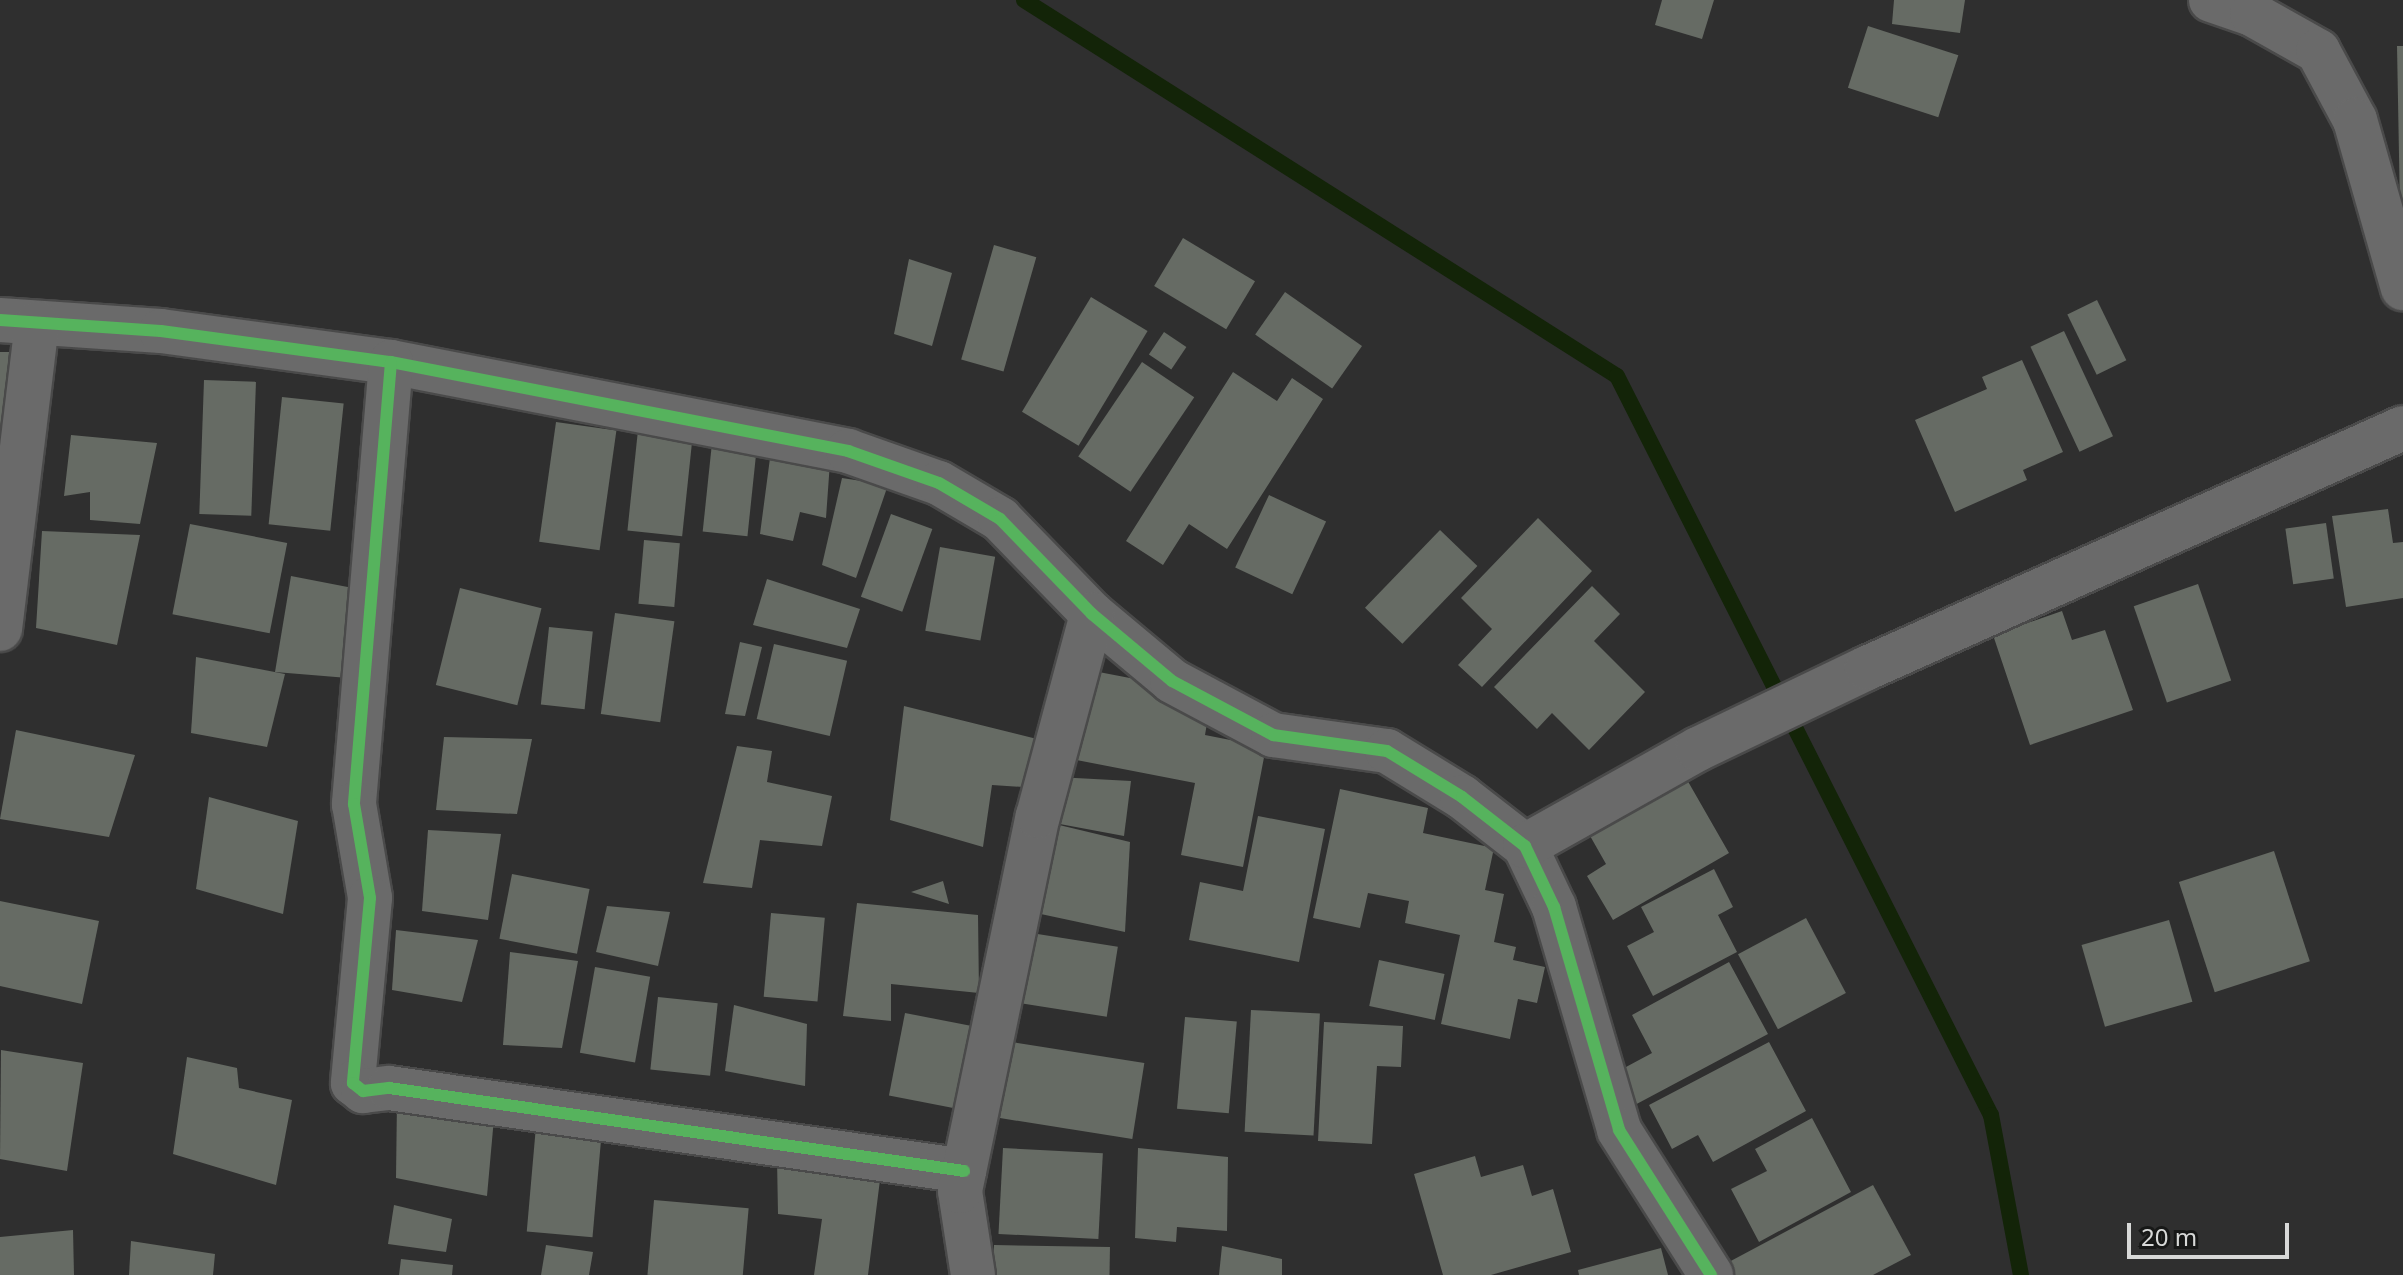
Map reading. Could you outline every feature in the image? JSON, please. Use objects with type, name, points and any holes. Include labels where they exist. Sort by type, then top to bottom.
[{"type":"street","points":[[2211,0],[2252,14],[2318,51],[2355,120],[2403,288]]},
{"type":"street","points":[[0,629],[19,322],[161,331],[391,362],[848,451],[939,483],[1000,519],[1092,614],[1172,681],[1225,714],[1273,735],[1387,751],[1462,797],[1525,846],[1554,907],[1619,1130],[1711,1275]]},
{"type":"street","points":[[391,362],[354,804],[370,898],[353,1083],[363,1091],[389,1088],[964,1171]]},
{"type":"street","points":[[1525,846],[1698,749],[1867,668],[2403,428]]},
{"type":"street","points":[[973,1275],[960,1191],[1038,816],[1092,614]]},
{"type":"building","points":[[1662,0],[1714,0],[1702,39],[1655,25]]},
{"type":"building","points":[[1894,0],[1965,0],[1960,33],[1892,24]]},
{"type":"building","points":[[1868,26],[1958,55],[1938,117],[1848,88]]},
{"type":"building","points":[[2397,46],[2403,46],[2403,210],[2400,210]]},
{"type":"building","points":[[1183,238],[1255,281],[1226,329],[1154,286]]},
{"type":"building","points":[[994,245],[1036,257],[1003,372],[961,359]]},
{"type":"building","points":[[909,259],[952,273],[932,346],[894,334]]},
{"type":"building","points":[[1285,292],[1362,346],[1332,389],[1255,335]]},
{"type":"building","points":[[1091,297],[1148,331],[1079,446],[1022,412]]},
{"type":"building","points":[[2097,300],[2126,360],[2097,375],[2067,314]]},
{"type":"building","points":[[2064,331],[2113,436],[2079,452],[2030,347]]},
{"type":"building","points":[[1164,332],[1186,347],[1171,369],[1149,354]]},
{"type":"building","points":[[0,352],[9,352],[2,450],[0,450]]},
{"type":"building","points":[[2022,360],[2063,452],[2023,470],[2027,480],[1955,512],[1915,420],[1987,389],[1982,377]]},
{"type":"building","points":[[1142,362],[1194,397],[1130,492],[1078,457]]},
{"type":"building","points":[[1233,372],[1277,401],[1292,378],[1323,399],[1227,549],[1189,524],[1163,565],[1126,541]]},
{"type":"building","points":[[204,380],[256,382],[251,516],[199,514]]},
{"type":"building","points":[[282,397],[344,403],[330,531],[269,524]]},
{"type":"building","points":[[556,422],[616,430],[600,550],[539,542]]},
{"type":"building","points":[[638,430],[693,436],[682,536],[627,530]]},
{"type":"building","points":[[71,435],[157,443],[140,524],[90,520],[90,492],[64,496]]},
{"type":"building","points":[[712,443],[757,448],[747,536],[703,532]]},
{"type":"building","points":[[770,458],[830,462],[826,518],[800,512],[793,541],[760,534]]},
{"type":"building","points":[[842,478],[888,485],[856,578],[822,565]]},
{"type":"building","points":[[1269,495],[1326,522],[1292,594],[1235,568]]},
{"type":"building","points":[[2388,509],[2393,543],[2403,542],[2403,598],[2346,607],[2332,516]]},
{"type":"building","points":[[891,514],[932,529],[902,612],[861,597]]},
{"type":"building","points":[[1538,518],[1592,571],[1482,687],[1458,665],[1492,629],[1461,598]]},
{"type":"building","points":[[2326,523],[2334,578],[2293,584],[2285,529]]},
{"type":"building","points":[[190,524],[287,543],[270,633],[172,614]]},
{"type":"building","points":[[1440,530],[1477,566],[1402,644],[1365,608]]},
{"type":"building","points":[[42,531],[140,535],[117,645],[36,628]]},
{"type":"building","points":[[644,540],[680,543],[674,607],[638,604]]},
{"type":"building","points":[[940,547],[995,557],[980,640],[925,631]]},
{"type":"building","points":[[291,576],[358,589],[348,678],[275,672]]},
{"type":"building","points":[[767,579],[860,609],[847,648],[753,625]]},
{"type":"building","points":[[2198,584],[2231,680],[2167,703],[2134,606]]},
{"type":"building","points":[[1592,586],[1620,614],[1594,641],[1645,692],[1589,750],[1552,713],[1537,729],[1494,687]]},
{"type":"building","points":[[460,588],[542,608],[517,705],[436,685]]},
{"type":"building","points":[[2062,611],[2072,640],[2105,630],[2133,710],[2030,745],[1993,635]]},
{"type":"building","points":[[615,613],[674,621],[660,722],[601,714]]},
{"type":"building","points":[[549,627],[593,632],[585,709],[541,705]]},
{"type":"building","points":[[740,642],[762,647],[745,716],[725,714]]},
{"type":"building","points":[[774,644],[847,661],[830,736],[757,719]]},
{"type":"building","points":[[196,657],[285,674],[267,747],[191,733]]},
{"type":"building","points":[[1078,668],[1161,684],[1210,706],[1205,735],[1266,747],[1243,867],[1181,855],[1195,783],[1061,757]]},
{"type":"building","points":[[904,706],[1037,739],[1024,787],[992,785],[983,847],[890,820]]},
{"type":"building","points":[[16,730],[135,755],[109,837],[0,819]]},
{"type":"building","points":[[444,737],[532,739],[517,814],[436,810]]},
{"type":"building","points":[[737,746],[772,751],[767,782],[832,796],[822,846],[760,840],[752,888],[703,883]]},
{"type":"building","points":[[1682,771],[1729,853],[1613,920],[1587,876],[1606,864],[1585,827]]},
{"type":"building","points":[[1057,777],[1131,781],[1124,836],[1049,822]]},
{"type":"building","points":[[1340,789],[1428,808],[1423,833],[1494,848],[1485,890],[1504,894],[1494,942],[1516,947],[1513,960],[1545,967],[1537,1003],[1518,999],[1510,1039],[1441,1024],[1460,935],[1405,923],[1409,901],[1368,893],[1360,928],[1313,918]]},
{"type":"building","points":[[209,797],[298,821],[283,914],[196,889]]},
{"type":"building","points":[[1258,816],[1325,829],[1299,962],[1189,940],[1200,882],[1243,891]]},
{"type":"building","points":[[1055,824],[1130,842],[1125,932],[1036,913]]},
{"type":"building","points":[[428,830],[501,834],[488,920],[422,911]]},
{"type":"building","points":[[2274,851],[2310,961],[2215,992],[2179,882]]},
{"type":"building","points":[[1714,869],[1733,907],[1718,915],[1737,952],[1653,996],[1627,946],[1654,932],[1641,907]]},
{"type":"building","points":[[512,874],[590,889],[577,954],[499,939]]},
{"type":"building","points":[[943,881],[949,904],[911,892]]},
{"type":"building","points":[[0,901],[99,921],[82,1004],[0,986]]},
{"type":"building","points":[[857,903],[978,915],[979,993],[891,984],[891,1021],[843,1016]]},
{"type":"building","points":[[607,906],[670,912],[658,966],[596,952]]},
{"type":"building","points":[[771,913],[825,918],[817,1001],[764,997]]},
{"type":"building","points":[[1806,918],[1846,993],[1778,1029],[1738,954]]},
{"type":"building","points":[[2169,920],[2192,1002],[2105,1027],[2082,945]]},
{"type":"building","points":[[396,930],[478,940],[462,1002],[392,990]]},
{"type":"building","points":[[1025,932],[1118,947],[1107,1017],[1014,1002]]},
{"type":"building","points":[[510,952],[578,961],[562,1048],[503,1045]]},
{"type":"building","points":[[1379,960],[1445,974],[1435,1020],[1369,1006]]},
{"type":"building","points":[[1729,962],[1768,1034],[1631,1107],[1613,1074],[1652,1053],[1632,1015]]},
{"type":"building","points":[[595,967],[650,977],[635,1062],[580,1053]]},
{"type":"building","points":[[658,997],[718,1003],[710,1076],[650,1070]]},
{"type":"building","points":[[734,1005],[807,1024],[805,1086],[725,1071]]},
{"type":"building","points":[[1251,1010],[1320,1014],[1314,1135],[1245,1132]]},
{"type":"building","points":[[905,1013],[980,1028],[964,1110],[889,1095]]},
{"type":"building","points":[[1185,1017],[1237,1022],[1229,1113],[1177,1109]]},
{"type":"building","points":[[1324,1022],[1403,1026],[1401,1067],[1377,1066],[1372,1144],[1318,1141]]},
{"type":"building","points":[[1012,1042],[1144,1063],[1132,1139],[1000,1118]]},
{"type":"building","points":[[1769,1042],[1806,1111],[1713,1162],[1698,1135],[1672,1149],[1649,1105]]},
{"type":"building","points":[[1,1050],[83,1063],[67,1171],[0,1159]]},
{"type":"building","points":[[187,1057],[237,1068],[239,1088],[292,1100],[276,1185],[173,1154]]},
{"type":"building","points":[[397,1100],[494,1118],[487,1196],[396,1178]]},
{"type":"building","points":[[1812,1118],[1851,1192],[1759,1242],[1731,1189],[1767,1171],[1755,1149]]},
{"type":"building","points":[[536,1126],[602,1132],[593,1237],[527,1232]]},
{"type":"building","points":[[1003,1148],[1103,1153],[1098,1239],[998,1234]]},
{"type":"building","points":[[1138,1148],[1228,1157],[1227,1231],[1177,1227],[1176,1242],[1135,1238]]},
{"type":"building","points":[[1475,1156],[1481,1177],[1523,1165],[1532,1196],[1553,1189],[1571,1252],[1491,1275],[1443,1275],[1414,1174]]},
{"type":"building","points":[[777,1159],[881,1172],[868,1275],[814,1275],[822,1219],[778,1214]]},
{"type":"building","points":[[1873,1185],[1911,1255],[1873,1275],[1733,1275],[1727,1263]]},
{"type":"building","points":[[654,1200],[749,1208],[743,1275],[647,1275]]},
{"type":"building","points":[[394,1205],[452,1219],[446,1252],[388,1244]]},
{"type":"building","points":[[73,1230],[74,1275],[0,1275],[0,1237]]},
{"type":"building","points":[[131,1241],[215,1254],[213,1275],[129,1275]]},
{"type":"building","points":[[546,1245],[593,1252],[589,1275],[541,1275]]},
{"type":"building","points":[[994,1245],[1110,1247],[1109,1275],[993,1275]]},
{"type":"building","points":[[1222,1246],[1282,1259],[1282,1275],[1219,1275]]},
{"type":"building","points":[[1661,1248],[1668,1275],[1579,1275],[1578,1270]]},
{"type":"building","points":[[401,1259],[453,1265],[452,1275],[399,1275]]},
{"type":"waterway","points":[[1024,0],[1617,376],[1991,1115],[2021,1275]]},
{"type":"cycle path","points":[[0,320],[161,331],[391,362],[848,451],[939,483],[1000,519],[1092,614],[1172,681],[1273,735],[1387,751],[1462,797],[1525,846],[1554,907],[1619,1130],[1711,1275]]},
{"type":"cycle path","points":[[391,362],[354,804],[370,898],[353,1083],[363,1091],[389,1088],[964,1171]]}]
